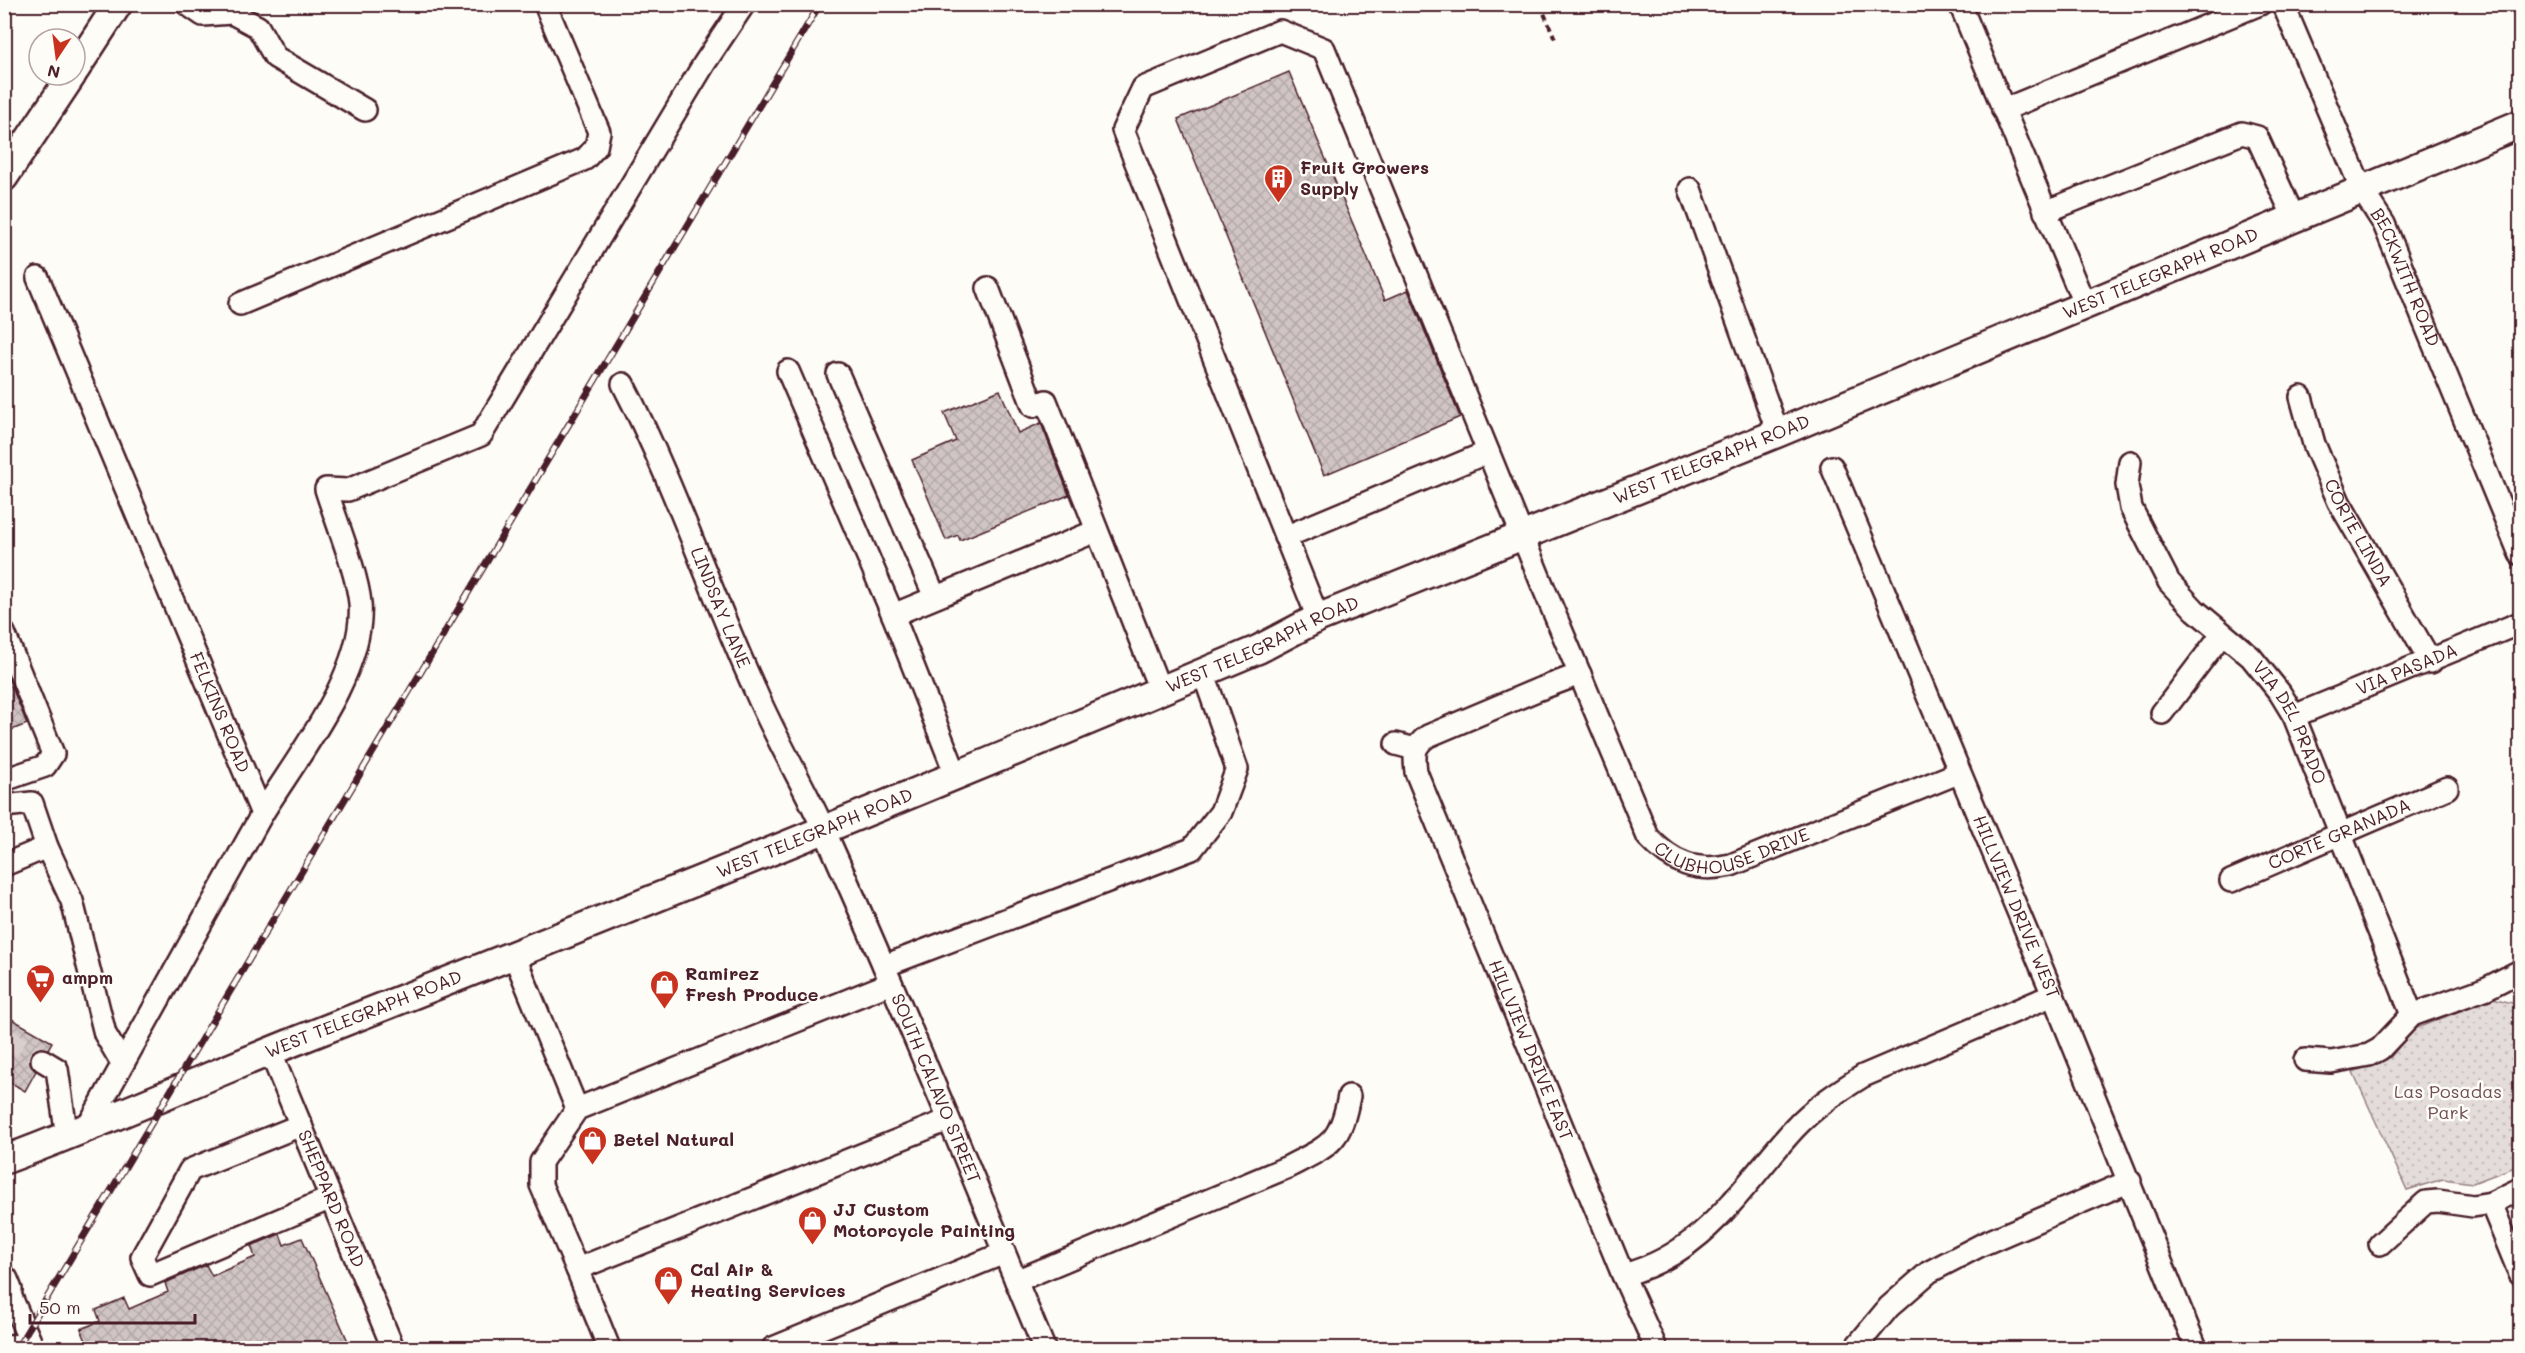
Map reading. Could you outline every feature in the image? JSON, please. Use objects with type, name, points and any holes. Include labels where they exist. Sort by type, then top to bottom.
[{"type":"main road","points":[[87,52],[118,4]]},
{"type":"main road","points":[[4,177],[64,87]]},
{"type":"main road","name":"WEST TELEGRAPH ROAD","points":[[4,1160],[76,1133],[270,1051],[514,955],[956,775],[1259,649],[1318,618],[1779,433],[2520,124]]},
{"type":"street","points":[[187,4],[203,15],[232,7],[258,27],[274,57],[365,111]]},
{"type":"street","points":[[240,304],[585,159],[596,147],[599,132],[545,4]]},
{"type":"street","points":[[76,1133],[122,1063],[262,814],[344,682],[354,656],[360,629],[360,601],[326,489],[348,490],[481,435],[698,74],[744,4]]},
{"type":"street","points":[[1960,4],[2085,306]]},
{"type":"street","points":[[2004,110],[2260,4]]},
{"type":"street","name":"BECKWITH ROAD","points":[[2283,4],[2362,190],[2384,224],[2520,554]]},
{"type":"street","name":"CLUBHOUSE DRIVE","points":[[1318,618],[1123,130],[1143,88],[1280,32],[1324,50],[1522,536],[1648,837],[1662,852],[1686,866],[1708,869],[1731,865],[1958,773]]},
{"type":"street","points":[[2045,212],[2242,133],[2257,137],[2294,218]]},
{"type":"street","points":[[1690,189],[1779,433]]},
{"type":"street","name":"FELKINS ROAD","points":[[38,278],[262,814]]},
{"type":"street","points":[[988,288],[1033,406],[1046,401],[1160,690]]},
{"type":"street","points":[[788,371],[893,615],[956,775]]},
{"type":"street","points":[[838,374],[936,597]]},
{"type":"street","name":"LINDSAY LANE","points":[[623,384],[681,511],[754,689],[789,765],[824,829]]},
{"type":"street","name":"CORTE LINDA","points":[[2301,397],[2314,444],[2339,502],[2431,662]]},
{"type":"street","points":[[1285,537],[1488,452]]},
{"type":"street","name":"VIA DEL PRADO","points":[[2130,462],[2127,485],[2131,508],[2147,544],[2169,582],[2195,610],[2251,657],[2280,693],[2294,716],[2412,1015]]},
{"type":"street","name":"HILLVIEW DRIVE WEST","points":[[1832,467],[2130,1181],[2196,1348]]},
{"type":"street","points":[[893,615],[1096,531]]},
{"type":"street","name":"VIA PASADA","points":[[2294,716],[2431,662],[2520,623]]},
{"type":"street","points":[[4,633],[53,754],[45,766],[4,780]]},
{"type":"street","points":[[2162,713],[2222,634]]},
{"type":"street","points":[[609,1348],[541,1185],[541,1162],[577,1109],[887,974],[1192,849],[1221,812],[1237,769],[1203,672]]},
{"type":"street","name":"HILLVIEW DRIVE EAST","points":[[1580,674],[1454,724],[1405,747],[1623,1275],[1656,1348]]},
{"type":"street","name":"CORTE GRANADA","points":[[2231,880],[2340,836],[2447,788]]},
{"type":"street","points":[[4,806],[32,803],[47,847],[72,901],[105,1034],[122,1063]]},
{"type":"street","name":"SOUTH CALAVO STREET","points":[[824,829],[1044,1348]]},
{"type":"street","points":[[4,865],[47,847]]},
{"type":"street","points":[[514,955],[577,1109]]},
{"type":"street","points":[[2306,1060],[2331,1062],[2369,1056],[2380,1049],[2412,1015],[2487,988],[2520,971]]},
{"type":"street","points":[[1623,1275],[1652,1265],[1697,1239],[1795,1127],[1844,1088],[1863,1076],[2053,995]]},
{"type":"street","name":"SHEPPARD ROAD","points":[[270,1051],[393,1348]]},
{"type":"street","points":[[42,1060],[57,1069],[76,1133]]},
{"type":"street","points":[[1016,1281],[1288,1167],[1317,1152],[1342,1130],[1349,1096]]},
{"type":"street","points":[[577,1269],[948,1120]]},
{"type":"street","points":[[301,1125],[190,1170],[142,1257],[150,1275],[331,1198]]},
{"type":"street","points":[[1854,1348],[1896,1300],[1929,1272],[1983,1244],[2130,1181]]},
{"type":"street","points":[[2380,1244],[2426,1202],[2438,1201],[2473,1206],[2492,1203],[2520,1189]]},
{"type":"street","points":[[2492,1203],[2520,1274]]},
{"type":"street","points":[[773,1348],[1004,1252]]},
{"type":"street","points":[[4,1346],[32,1347],[6,1288]]},
{"type":"path","points":[[1540,4],[1556,42]]},
{"type":"green space","name":"Las Posadas Park","points":[[2493,998],[2520,1005],[2520,1165],[2473,1183],[2443,1179],[2407,1190],[2353,1072],[2391,1057],[2412,1030]]},
{"type":"building","name":"Fruit Growers Supply","points":[[1289,72],[1385,300],[1408,290],[1460,417],[1324,475],[1178,119]]},
{"type":"building","points":[[1000,390],[1018,433],[1041,423],[1069,495],[960,540],[958,535],[946,540],[912,460],[956,441],[944,413]]},
{"type":"building","points":[[4,668],[27,724],[4,733]]},
{"type":"building","points":[[10,1018],[52,1042],[48,1049],[36,1049],[31,1054],[31,1066],[36,1071],[25,1091],[4,1079],[4,1028]]},
{"type":"building","points":[[280,1234],[284,1245],[302,1238],[351,1348],[89,1348],[81,1329],[100,1321],[96,1310],[124,1298],[129,1309],[168,1292],[165,1283],[206,1265],[212,1276],[255,1257],[251,1246]]},
{"type":"tunnel","points":[[4,1037],[42,1060]]},
{"type":"railway","points":[[17,1348],[820,4]]},
{"type":"place","name":"Fruit Growers Supply","points":[[1279,204]]},
{"type":"place","name":"ampm","points":[[41,1004]]},
{"type":"place","name":"Ramirez Fresh Produce","points":[[664,1010]]},
{"type":"place","name":"Betel Natural","points":[[592,1166]]},
{"type":"place","name":"JJ Custom Motorcycle Painting","points":[[812,1246]]},
{"type":"place","name":"Cal Air & Heating Services","points":[[669,1306]]}]
